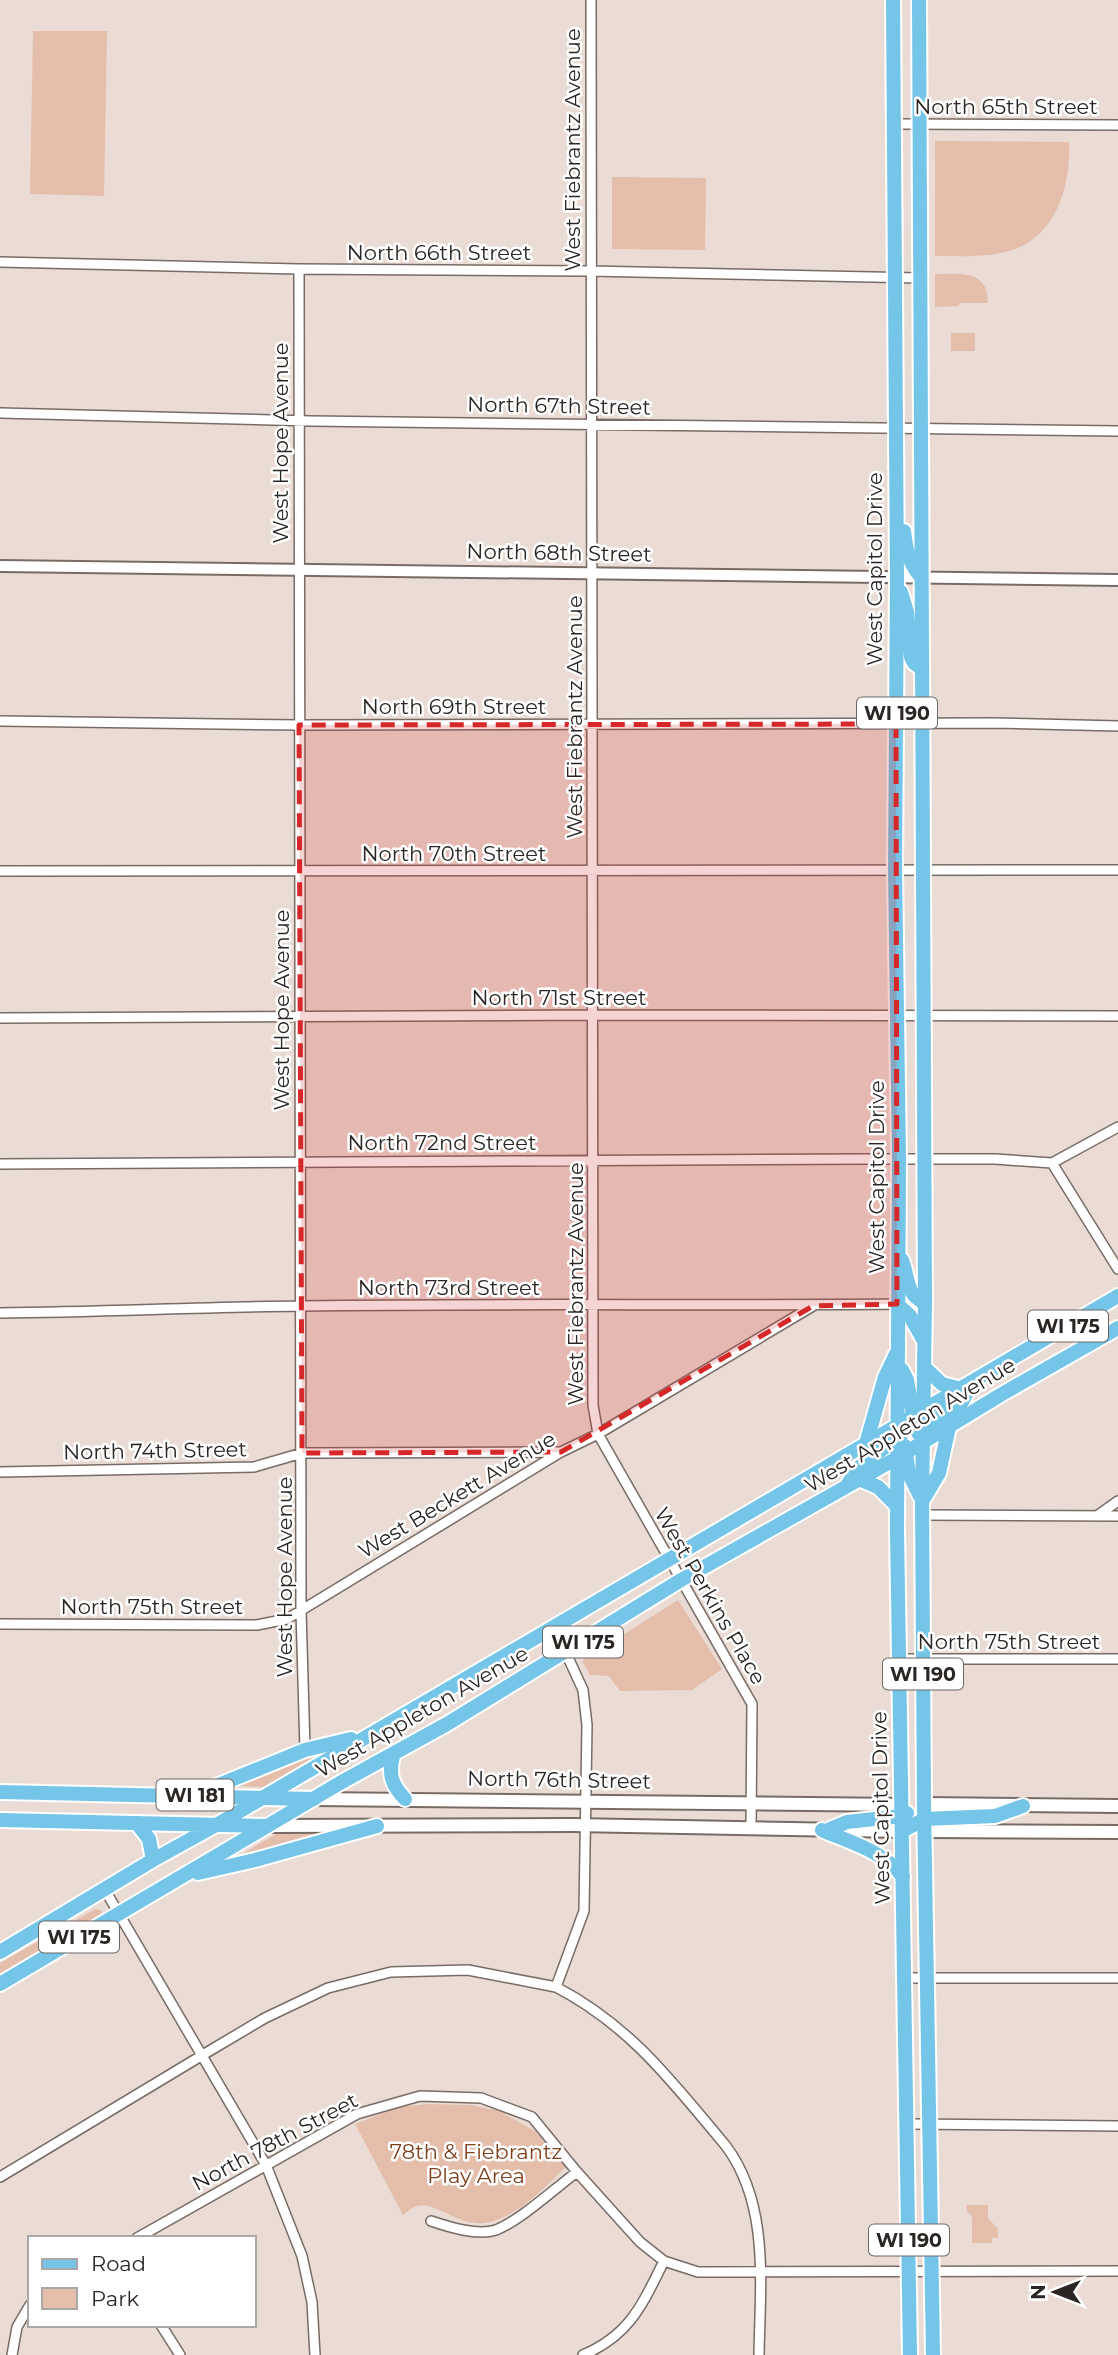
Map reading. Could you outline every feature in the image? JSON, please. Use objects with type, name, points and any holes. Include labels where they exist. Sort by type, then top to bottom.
[{"type":"main road","name":"West Capitol Drive","points":[[893,0],[897,578],[895,869],[899,1015],[897,1304],[901,1442],[897,1506],[910,2355]]},
{"type":"main road","name":"West Capitol Drive","points":[[919,0],[925,1303],[924,1367],[919,1426],[933,2355]]},
{"type":"main road","points":[[896,505],[903,517],[905,545],[913,568],[921,578]]},
{"type":"main road","points":[[897,578],[907,612],[911,657],[922,669]]},
{"type":"main road","points":[[898,1249],[911,1293],[916,1300],[925,1303]]},
{"type":"main road","name":"West Appleton Avenue","points":[[0,1984],[314,1799],[393,1756],[566,1653],[681,1580],[845,1488],[859,1479],[966,1386],[1118,1296]]},
{"type":"main road","points":[[897,1304],[910,1316],[925,1343]]},
{"type":"main road","name":"West Appleton Avenue","points":[[919,1426],[950,1427],[1118,1328]]},
{"type":"main road","points":[[845,1488],[858,1469],[901,1442],[919,1426],[898,1354]]},
{"type":"main road","points":[[866,1444],[885,1377],[898,1354]]},
{"type":"main road","points":[[924,1367],[942,1384],[966,1386]]},
{"type":"main road","points":[[922,1508],[939,1473],[950,1427]]},
{"type":"main road","points":[[901,1442],[922,1508]]},
{"type":"main road","name":"West Appleton Avenue","points":[[0,1952],[866,1444],[901,1442]]},
{"type":"main road","points":[[859,1479],[878,1487],[897,1506]]},
{"type":"main road","points":[[899,1572],[909,1577],[923,1597]]},
{"type":"main road","points":[[195,1795],[305,1750],[366,1736]]},
{"type":"main road","points":[[393,1756],[391,1778],[395,1788],[405,1799]]},
{"type":"main road","name":"North 76th Street","points":[[0,1792],[752,1804],[902,1811],[924,1818],[1118,1832]]},
{"type":"main road","points":[[924,1818],[995,1815],[1023,1806],[1118,1806]]},
{"type":"main road","points":[[825,1829],[902,1811]]},
{"type":"main road","name":"North 76th Street","points":[[0,1820],[268,1826],[585,1825],[902,1831],[924,1818]]},
{"type":"main road","points":[[137,1823],[149,1839],[153,1860]]},
{"type":"main road","points":[[183,1876],[255,1860],[377,1826]]},
{"type":"main road","points":[[825,1829],[896,1866],[903,1877]]},
{"type":"street","name":"West Fiebrantz Avenue","points":[[591,0],[592,1304],[593,1405],[598,1434]]},
{"type":"street","name":"North 65th Street","points":[[894,124],[1118,125]]},
{"type":"street","name":"North 66th Street","points":[[0,262],[299,270],[590,271],[920,278]]},
{"type":"street","name":"West Hope Avenue","points":[[299,270],[301,1610],[305,1750]]},
{"type":"street","name":"North 67th Street","points":[[0,413],[298,420],[1118,431]]},
{"type":"street","name":"North 68th Street","points":[[0,566],[1118,580]]},
{"type":"street","name":"North 69th Street","points":[[0,721],[299,725],[1118,726]]},
{"type":"street","name":"North 70th Street","points":[[0,871],[1118,870]]},
{"type":"street","name":"North 71st Street","points":[[0,1018],[1118,1016]]},
{"type":"street","points":[[1118,1127],[1052,1163],[1118,1269]]},
{"type":"street","name":"North 72nd Street","points":[[0,1164],[899,1159],[1052,1163]]},
{"type":"street","name":"North 73rd Street","points":[[0,1313],[301,1306],[897,1304]]},
{"type":"street","name":"West Beckett Avenue","points":[[301,1610],[561,1452],[598,1434],[813,1306]]},
{"type":"street","name":"West Perkins Place","points":[[598,1434],[752,1704],[751,1828]]},
{"type":"street","name":"North 74th Street","points":[[0,1472],[254,1467],[302,1453],[561,1452]]},
{"type":"street","points":[[1097,1516],[1118,1501]]},
{"type":"street","points":[[922,1508],[1118,1516]]},
{"type":"street","name":"North 75th Street","points":[[0,1624],[257,1625],[287,1619],[301,1610]]},
{"type":"street","points":[[550,1629],[566,1653],[583,1690],[587,1725],[584,1911],[556,1987]]},
{"type":"street","name":"North 75th Street","points":[[899,1659],[1118,1659]]},
{"type":"street","points":[[105,1890],[265,2165],[302,2256],[312,2301],[315,2355]]},
{"type":"street","points":[[0,2177],[265,2018],[328,1988],[391,1972],[468,1970],[556,1987],[596,2010],[633,2039],[733,2155],[747,2181],[757,2222],[760,2273],[759,2355]]},
{"type":"street","points":[[905,1978],[1118,1978]]},
{"type":"street","name":"North 78th Street","points":[[141,2236],[357,2114],[420,2096],[481,2098],[531,2117],[640,2242],[664,2261]]},
{"type":"street","points":[[908,2124],[1118,2126]]},
{"type":"street","points":[[431,2221],[460,2230],[494,2230],[528,2210],[577,2172]]},
{"type":"street","points":[[583,2355],[604,2346],[623,2330],[642,2304],[664,2261],[698,2272],[1118,2271]]},
{"type":"street","points":[[12,2355],[17,2328],[28,2308]]},
{"type":"street","points":[[162,2327],[180,2355]]},
{"type":"highlighted area","points":[[896,724],[897,1304],[813,1306],[561,1452],[302,1453],[299,725]]},
{"type":"green space","points":[[33,31],[107,31],[104,196],[30,194]]},
{"type":"green space","points":[[935,141],[1069,142],[1064,191],[1050,221],[1027,243],[1003,253],[935,256]]},
{"type":"green space","points":[[612,177],[706,178],[705,250],[612,249]]},
{"type":"green space","points":[[935,274],[963,274],[978,279],[987,292],[988,303],[959,303],[959,306],[935,307]]},
{"type":"green space","points":[[951,333],[975,333],[975,351],[951,351]]},
{"type":"green space","points":[[678,1600],[722,1669],[692,1690],[620,1691],[609,1676],[590,1675],[582,1661]]},
{"type":"green space","points":[[327,1751],[267,1787],[231,1786]]},
{"type":"green space","points":[[278,1833],[331,1834],[232,1860]]},
{"type":"green space","points":[[95,1909],[101,1910],[103,1915],[0,1975],[0,1963]]},
{"type":"green space","name":"78th & Fiebrantz Play Area","points":[[428,2104],[472,2105],[499,2111],[535,2131],[566,2167],[529,2201],[497,2220],[475,2223],[424,2205],[403,2215],[355,2124],[399,2107]]},
{"type":"green space","points":[[966,2205],[988,2205],[988,2218],[998,2229],[998,2238],[992,2238],[992,2243],[972,2243],[972,2217]]}]
